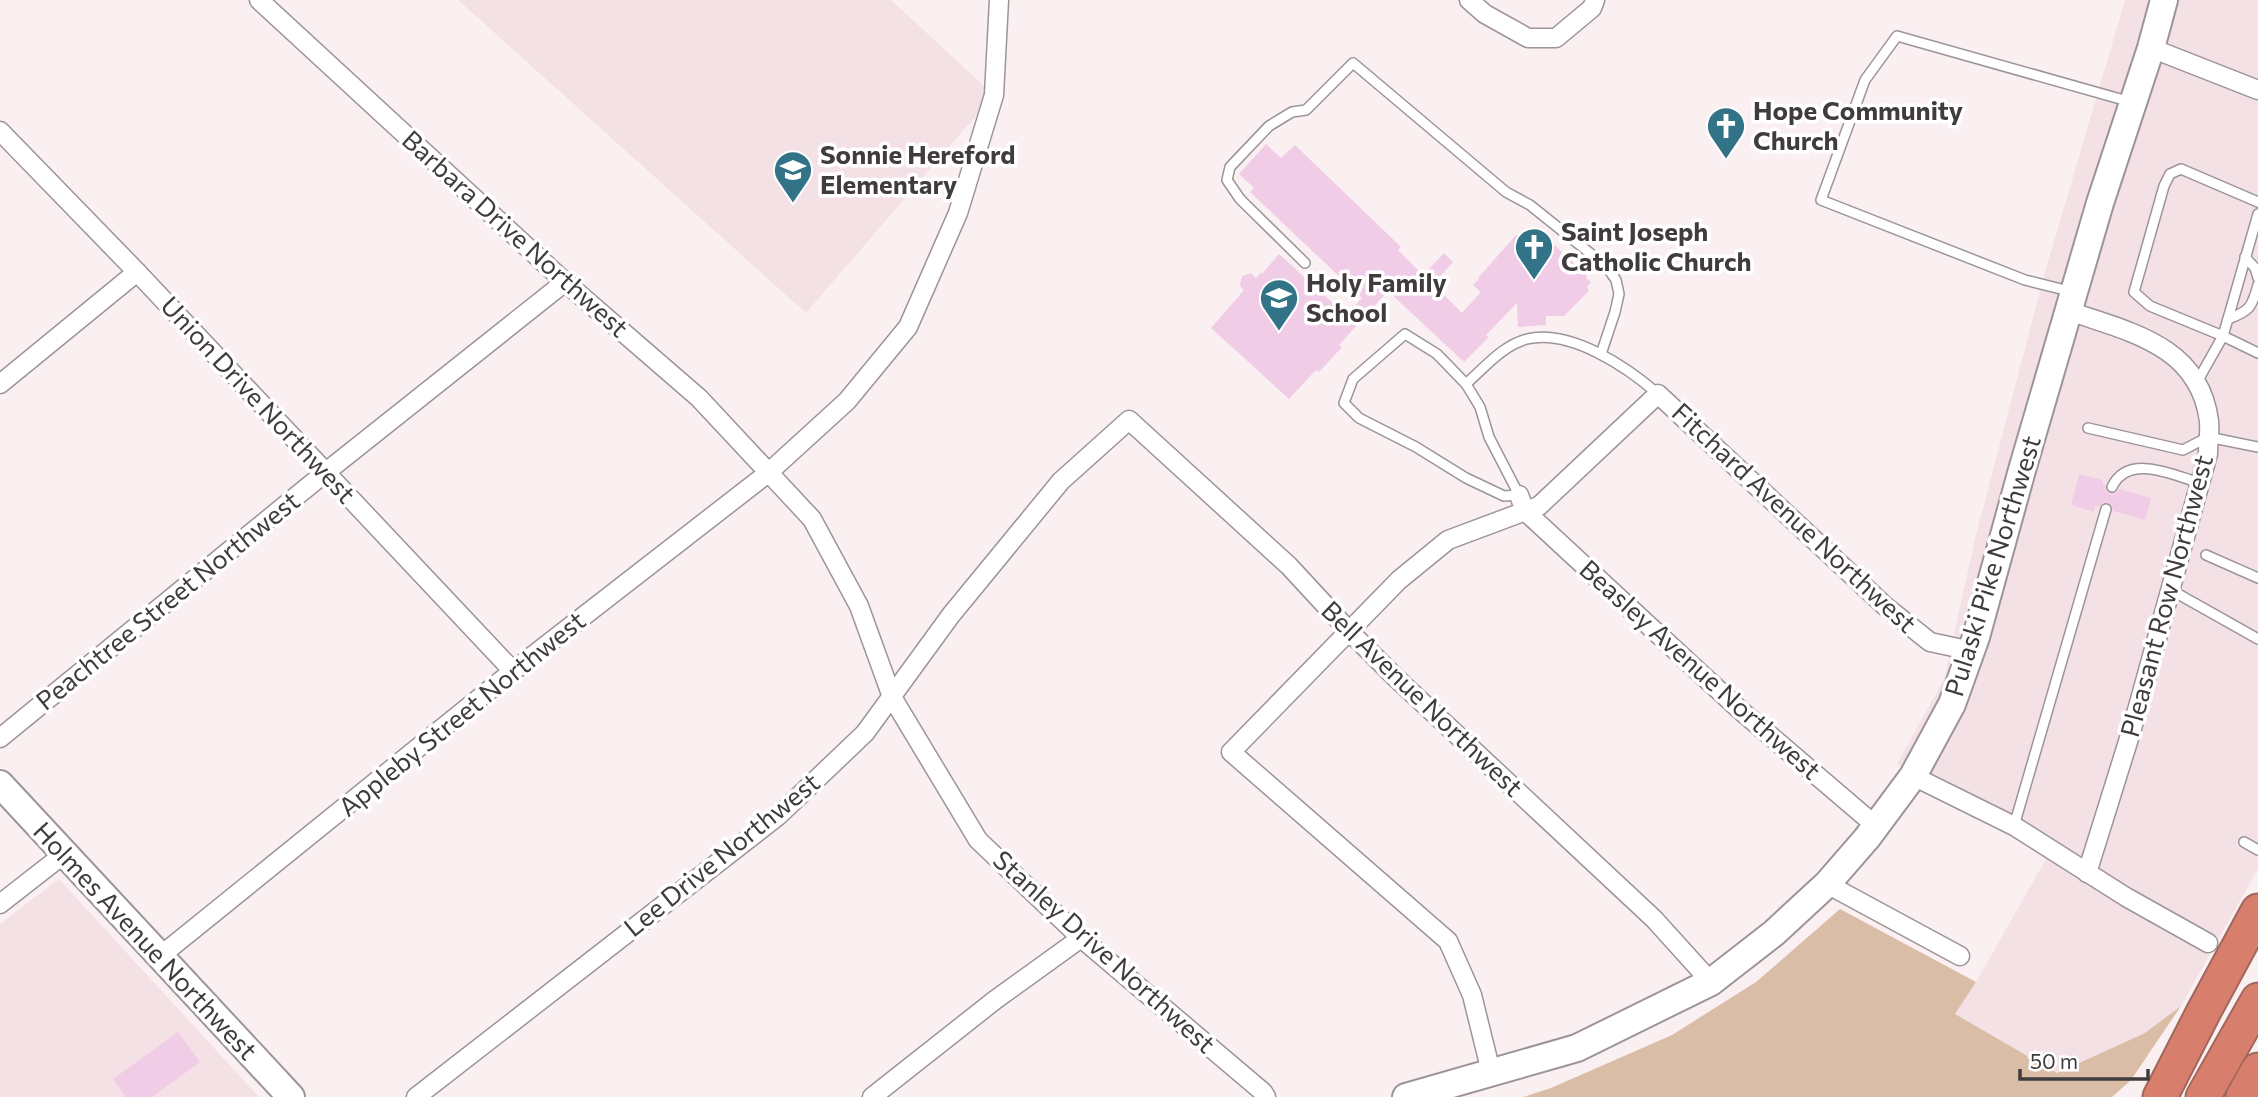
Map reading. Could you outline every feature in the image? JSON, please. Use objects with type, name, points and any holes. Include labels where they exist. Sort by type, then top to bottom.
[{"type":"highway","points":[[2160,1097],[2258,911]]},
{"type":"highway","points":[[2203,1097],[2258,1000]]},
{"type":"highway","points":[[2135,1097],[2203,1011]]},
{"type":"highway","points":[[2243,1097],[2258,1070]]},
{"type":"main road","name":"Pulaski Pike Northwest","points":[[1406,1097],[1577,1048],[1712,982],[1774,933],[1827,884],[1876,827],[1913,776],[1952,704],[1972,651],[2071,302],[2164,0]]},
{"type":"main road","name":"Holmes Avenue Northwest","points":[[0,784],[159,957],[279,1094]]},
{"type":"street","name":"Barbara Drive Northwest","points":[[259,0],[565,282],[698,398],[768,472]]},
{"type":"street","name":"Appleby Street Northwest","points":[[159,957],[513,671],[768,472],[847,401],[908,327],[958,214],[994,95],[999,0]]},
{"type":"street","points":[[1469,0],[1485,14],[1528,38],[1556,38],[1592,8],[1595,0]]},
{"type":"street","points":[[2151,48],[2258,90]]},
{"type":"street","name":"Union Drive Northwest","points":[[0,131],[137,272],[513,671]]},
{"type":"street","points":[[0,384],[137,272]]},
{"type":"street","name":"Peachtree Street Northwest","points":[[0,738],[326,472],[565,282]]},
{"type":"street","name":"Pleasant Row Northwest","points":[[2071,302],[2144,337],[2178,358],[2197,382],[2209,422],[2208,454],[2130,732],[2087,873]]},
{"type":"street","points":[[1491,1072],[1472,995],[1448,941],[1231,752],[1399,580],[1448,540],[1522,503],[1539,506],[1658,394]]},
{"type":"street","name":"Fitchard Avenue Northwest","points":[[1658,394],[1885,606],[1930,642],[1972,651]]},
{"type":"street","name":"Bell Avenue Northwest","points":[[1129,420],[1289,566],[1395,677],[1654,919],[1712,982]]},
{"type":"street","name":"Lee Drive Northwest","points":[[416,1097],[778,816],[865,733],[951,615],[1061,481],[1129,420]]},
{"type":"street","name":"Stanley Drive Northwest","points":[[768,472],[812,519],[859,606],[892,697],[978,840],[1081,938],[1266,1097]]},
{"type":"street","name":"Beasley Avenue Northwest","points":[[1522,503],[1740,710],[1876,827]]},
{"type":"street","points":[[1913,776],[2014,826],[2087,873],[2208,943]]},
{"type":"street","points":[[0,904],[64,854]]},
{"type":"street","points":[[1827,884],[1960,956]]},
{"type":"street","points":[[872,1097],[995,1000],[1081,938]]},
{"type":"lane","points":[[2071,302],[2025,280],[1821,200],[1865,80],[1897,36],[2133,103]]},
{"type":"lane","points":[[1305,264],[1240,199],[1227,180],[1230,167],[1269,126],[1292,112],[1307,110],[1353,63],[1506,192],[1530,205],[1606,267],[1616,280],[1619,294],[1601,354]]},
{"type":"lane","points":[[2258,202],[2181,169],[2170,174],[2164,186],[2134,292],[2150,306],[2223,336],[2258,354]]},
{"type":"lane","points":[[2197,382],[2223,336],[2258,214]]},
{"type":"lane","points":[[2245,257],[2255,268],[2258,278]]},
{"type":"lane","points":[[2228,319],[2242,314],[2252,306],[2258,285]]},
{"type":"lane","points":[[1405,334],[1437,354],[1466,384],[1480,407],[1489,438],[1522,503],[1466,478],[1416,447],[1359,418],[1344,403],[1353,379],[1405,334]]},
{"type":"lane","points":[[1466,384],[1505,350],[1527,340],[1548,338],[1601,354],[1633,372],[1658,394]]},
{"type":"lane","points":[[2088,428],[2183,450],[2208,437],[2258,447]]},
{"type":"lane","points":[[2112,487],[2121,476],[2137,468],[2148,468],[2200,483]]},
{"type":"lane","points":[[2014,826],[2106,509]]},
{"type":"lane","points":[[2206,555],[2258,578]]},
{"type":"lane","points":[[2171,590],[2258,639]]},
{"type":"lane","points":[[2244,842],[2258,850]]},
{"type":"shaded area","name":"Sonnie Hereford Elementary","points":[[458,0],[891,0],[994,95],[806,313]]},
{"type":"shaded area","points":[[2125,0],[2258,0],[2258,869],[2181,1006],[2145,1033],[2057,1073],[1955,1014],[2046,859],[1897,764],[1944,679],[1976,535],[2045,272]]},
{"type":"shaded area","points":[[59,879],[259,1097],[0,1097],[0,924]]},
{"type":"shaded area","points":[[1840,909],[1976,982],[1955,1014],[2057,1073],[2145,1033],[2181,1006],[2131,1080],[2112,1097],[1523,1097],[1551,1088],[1672,1035],[1756,982]]},
{"type":"building","points":[[1266,144],[1281,158],[1295,145],[1401,247],[1398,250],[1423,275],[1444,253],[1453,262],[1433,284],[1462,313],[1481,292],[1473,285],[1516,235],[1543,234],[1587,276],[1591,282],[1587,287],[1589,291],[1564,316],[1546,316],[1546,325],[1518,327],[1517,303],[1464,362],[1388,291],[1339,345],[1342,347],[1289,399],[1211,328],[1244,290],[1240,286],[1242,276],[1251,273],[1256,278],[1279,254],[1346,315],[1362,298],[1250,192],[1254,188],[1239,174]]},
{"type":"building","points":[[2079,474],[2103,480],[2106,491],[2111,494],[2119,489],[2151,498],[2145,520],[2113,511],[2107,502],[2099,507],[2095,506],[2094,512],[2071,505]]},
{"type":"building","points":[[178,1032],[200,1062],[152,1097],[126,1097],[113,1079]]},
{"type":"place","name":"Hope Community Church","points":[[1726,160]]},
{"type":"place","name":"Sonnie Hereford Elementary","points":[[793,204]]},
{"type":"place","name":"Saint Joseph Catholic Church","points":[[1534,281]]},
{"type":"place","name":"Holy Family School","points":[[1279,332]]}]
